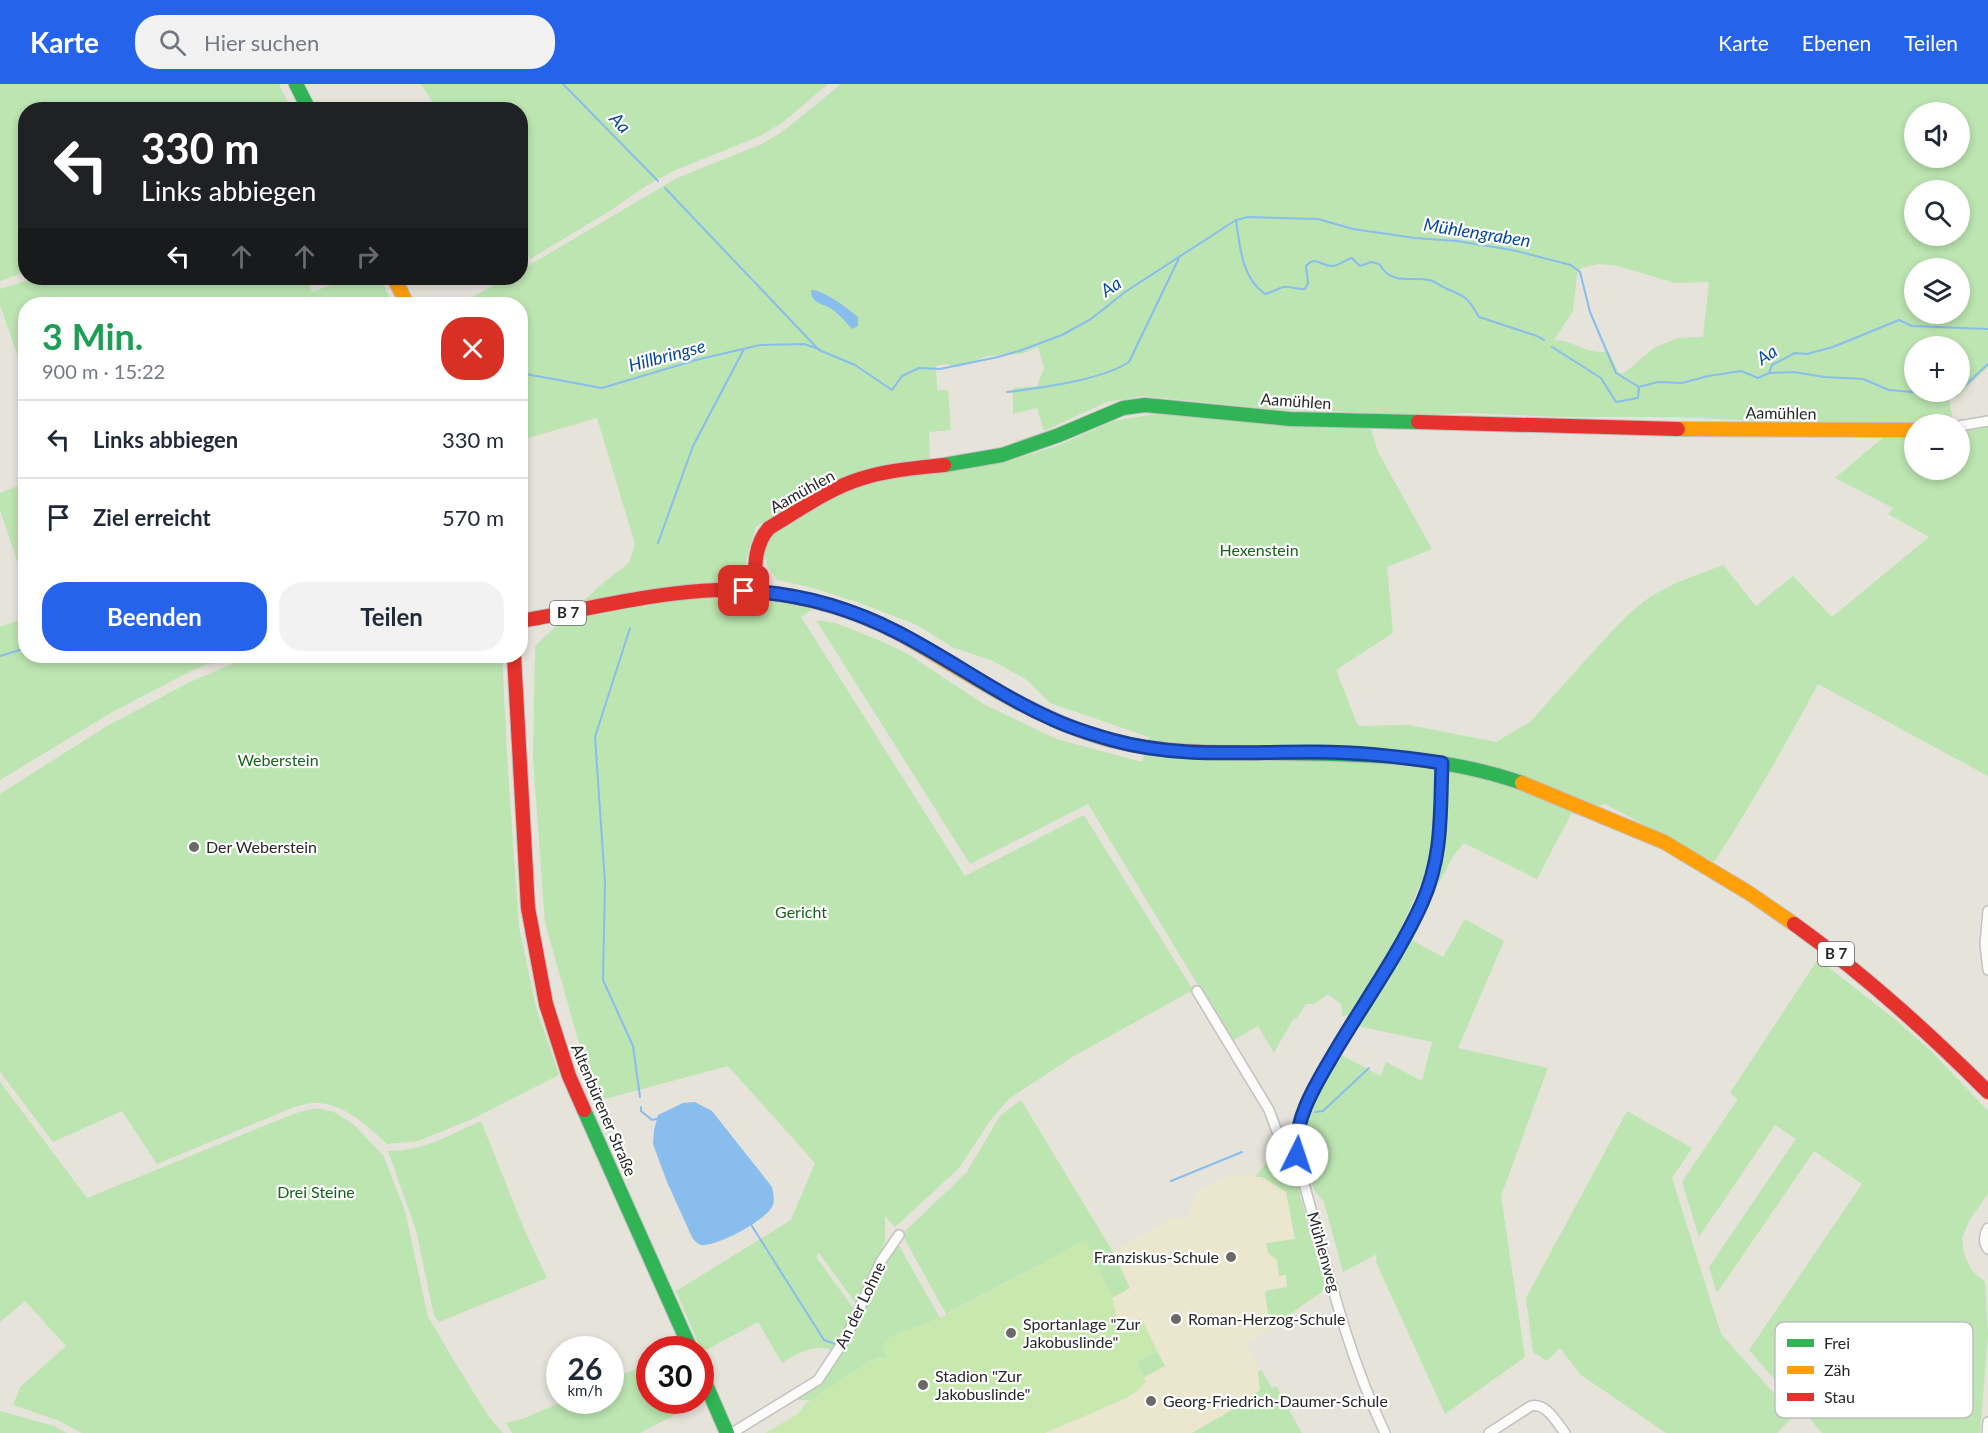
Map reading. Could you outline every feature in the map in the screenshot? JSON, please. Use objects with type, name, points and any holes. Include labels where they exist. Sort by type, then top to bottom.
[{"type":"street","points":[[296,84],[305,102]]},
{"type":"street","name":"Aamühlen","points":[[755,592],[757,549],[762,534],[818,499],[850,483],[883,473],[963,463],[1002,455],[1059,435],[1113,411],[1134,406],[1166,406],[1315,420],[1904,430]]},
{"type":"street","points":[[1970,424],[1988,422]]},
{"type":"street","name":"B 7","points":[[528,620],[693,592],[755,592],[799,598],[862,616],[897,632],[1050,718],[1087,733],[1127,744],[1210,753],[1384,754],[1442,763],[1510,779],[1561,797],[1664,843],[1742,888],[1816,938],[1905,1012],[1988,1092]]},
{"type":"street","name":"Altenbürener Straße","points":[[514,663],[528,908],[546,1004],[569,1076],[685,1336]]},
{"type":"street","name":"Mühlenweg","points":[[1385,1433],[1363,1381],[1345,1328],[1298,1162],[1296,1137],[1302,1117],[1321,1077],[1394,954],[1428,888],[1438,851],[1442,763]]},
{"type":"street","points":[[1988,911],[1985,944],[1988,970]]},
{"type":"street","points":[[1197,991],[1269,1110],[1279,1137],[1296,1137]]},
{"type":"street","points":[[1988,1228],[1984,1235],[1985,1246],[1988,1249]]},
{"type":"street","name":"An der Lohne","points":[[730,1433],[818,1380],[847,1336],[881,1261],[899,1235]]},
{"type":"street","points":[[714,1400],[730,1433]]},
{"type":"street","points":[[1489,1433],[1537,1404],[1543,1407],[1565,1433]]},
{"type":"street","points":[[1987,1433],[1988,1422]]},
{"type":"shaded area","points":[[1236,1174],[1262,1176],[1286,1192],[1295,1240],[1277,1260],[1279,1276],[1286,1275],[1287,1287],[1265,1291],[1270,1328],[1246,1344],[1261,1369],[1258,1372],[1260,1389],[1237,1407],[1192,1433],[1045,1433],[1128,1398],[1146,1382],[1120,1329],[1112,1298],[1130,1288],[1113,1252],[1174,1217],[1187,1219],[1199,1190],[1205,1185]]},
{"type":"green space","points":[[0,84],[279,84],[288,102],[18,102],[18,275],[0,281]]},
{"type":"green space","points":[[421,84],[828,84],[782,123],[760,136],[673,171],[530,259],[528,256],[528,102],[433,102]]},
{"type":"green space","name":"Gericht","points":[[841,84],[1988,84],[1988,367],[1970,384],[1970,336],[1904,336],[1904,402],[1950,402],[1952,414],[1904,414],[1904,423],[1815,424],[1680,417],[1562,417],[1467,413],[1428,415],[1271,409],[1143,396],[1107,402],[1044,431],[1037,408],[1013,414],[1013,388],[1037,386],[1044,368],[1038,347],[1021,354],[988,356],[958,367],[945,364],[936,366],[937,390],[948,390],[951,430],[929,432],[930,459],[890,464],[850,476],[802,499],[756,527],[746,559],[744,591],[814,608],[801,617],[965,876],[1084,815],[1193,990],[1074,1056],[1010,1098],[992,1118],[959,1168],[895,1227],[885,1216],[885,1242],[856,1304],[819,1253],[816,1257],[856,1312],[832,1350],[812,1349],[782,1363],[758,1322],[714,1346],[714,1336],[695,1336],[676,1291],[791,1220],[815,1163],[728,1066],[605,1099],[587,1071],[545,923],[533,758],[535,646],[603,583],[629,563],[635,544],[597,418],[528,438],[528,297],[473,297],[494,285],[528,285],[528,266],[677,178],[762,144],[786,129]],"holes":[[[1598,264],[1618,266],[1675,283],[1709,282],[1703,337],[1678,338],[1654,348],[1623,374],[1618,371],[1608,351],[1587,350],[1568,342],[1554,340],[1573,311],[1577,274],[1581,268]]]},
{"type":"green space","points":[[18,283],[309,285],[312,292],[332,285],[384,285],[390,297],[18,297],[18,357],[0,305],[0,289]]},
{"type":"green space","name":"Hexenstein","points":[[1155,414],[1371,429],[1378,452],[1432,549],[1387,567],[1393,633],[1336,670],[1358,726],[1409,725],[1496,742],[1530,722],[1611,632],[1651,596],[1678,582],[1723,565],[1756,606],[1793,576],[1832,617],[1929,537],[1888,514],[1893,508],[1835,478],[1885,436],[1904,433],[1904,480],[1970,480],[1970,427],[1988,424],[1988,776],[1818,684],[1768,774],[1714,862],[1605,804],[1571,814],[1537,879],[1464,843],[1454,855],[1430,899],[1420,885],[1400,931],[1352,1015],[1342,1016],[1341,1004],[1328,994],[1314,1004],[1306,1004],[1296,1019],[1293,1019],[1274,1053],[1258,1026],[1232,1041],[1088,804],[970,864],[816,620],[836,623],[908,654],[985,705],[1057,739],[1142,762],[1149,737],[1050,703],[1027,680],[993,661],[952,647],[917,625],[860,603],[778,580],[765,559],[764,547],[768,534],[853,484],[930,471],[1002,463],[1057,446],[1113,421]]},
{"type":"green space","points":[[18,486],[18,563],[0,510],[0,493]]},
{"type":"green space","points":[[18,621],[18,663],[211,663],[114,711],[0,780],[0,627]]},
{"type":"green space","name":"Weberstein","points":[[235,663],[502,663],[519,927],[536,1007],[559,1075],[472,1119],[418,1141],[387,1144],[347,1112],[328,1104],[315,1103],[294,1107],[157,1164],[122,1111],[53,1142],[0,1072],[0,794],[107,726],[190,682]]},
{"type":"green space","points":[[1465,919],[1504,941],[1458,1048],[1548,1068],[1501,1196],[1525,1357],[1445,1414],[1376,1262],[1377,1254],[1343,1272],[1324,1202],[1314,1190],[1304,1141],[1309,1114],[1341,1055],[1381,1076],[1386,1062],[1422,1081],[1432,1042],[1358,1026],[1408,938],[1443,957]]},
{"type":"green space","points":[[1818,959],[1931,1051],[1988,1111],[1988,1194],[1970,1219],[1962,1238],[1964,1254],[1972,1271],[1985,1282],[1988,1335],[1980,1433],[1822,1433],[1809,1418],[1973,1418],[1973,1322],[1775,1322],[1775,1380],[1749,1350],[1862,1184],[1814,1151],[1717,1293],[1709,1267],[1796,1139],[1775,1125],[1699,1237],[1682,1182],[1738,1099],[1730,1093]]},
{"type":"green space","name":"Drei Steine","points":[[0,1082],[87,1198],[296,1113],[317,1108],[334,1112],[353,1124],[383,1155],[405,1211],[428,1317],[489,1417],[503,1433],[82,1433],[57,1420],[13,1405],[20,1387],[66,1346],[25,1301],[0,1322]]},
{"type":"green space","points":[[1021,1100],[1113,1252],[1130,1288],[1112,1298],[1086,1240],[946,1314],[902,1234],[966,1173],[1000,1116]]},
{"type":"green space","points":[[1627,1111],[1692,1148],[1672,1178],[1721,1334],[1775,1395],[1775,1418],[1792,1418],[1777,1433],[1666,1433],[1581,1375],[1560,1348],[1547,1361],[1533,1352],[1526,1298]]},
{"type":"green space","points":[[481,1121],[524,1229],[547,1278],[439,1322],[434,1316],[416,1230],[388,1151],[413,1149]]},
{"type":"green space","points":[[1285,1141],[1292,1148],[1296,1180],[1326,1289],[1270,1328],[1265,1291],[1287,1287],[1286,1275],[1279,1276],[1277,1260],[1268,1253],[1266,1243],[1295,1239],[1286,1192],[1262,1177],[1255,1177],[1269,1159],[1272,1146]]},
{"type":"green space","name":"Sportanlage \"Zur Jakobuslinde\"","points":[[1086,1240],[1112,1298],[1120,1328],[1141,1318],[1157,1351],[1136,1362],[1146,1382],[1129,1397],[1045,1433],[765,1433],[798,1414],[806,1403],[877,1357],[886,1359],[883,1342],[891,1337],[940,1318]]},
{"type":"green space","points":[[897,1242],[940,1318],[883,1342],[886,1359],[877,1357],[811,1400],[791,1400],[818,1383],[858,1325],[869,1290]]},
{"type":"green space","points":[[1157,1351],[1165,1366],[1144,1377],[1136,1362]]},
{"type":"green space","points":[[636,1369],[636,1414],[677,1414],[640,1433],[512,1433],[506,1423],[546,1409],[546,1414],[624,1414],[624,1374]]},
{"type":"green space","points":[[1261,1369],[1272,1388],[1276,1386],[1302,1433],[1192,1433],[1237,1407],[1260,1390],[1258,1372]]},
{"type":"green space","points":[[0,1411],[54,1426],[67,1433],[0,1433]]},
{"type":"water","points":[[811,290],[828,296],[848,309],[858,317],[858,326],[852,329],[833,310],[817,302]]},
{"type":"water","points":[[695,1102],[712,1111],[772,1187],[774,1198],[769,1211],[753,1224],[722,1240],[705,1245],[696,1243],[693,1239],[667,1182],[653,1144],[658,1115],[683,1103]]},
{"type":"waterway","name":"Aa","points":[[563,84],[658,181]]},
{"type":"waterway","name":"Aa","points":[[665,188],[819,350],[855,365],[892,390],[902,376],[919,368],[940,369],[998,357],[1062,335],[1091,319],[1125,292],[1236,220],[1246,270],[1257,287],[1265,294],[1284,287],[1305,289],[1308,283],[1306,266],[1310,263],[1316,261],[1333,266],[1352,258],[1360,266],[1371,262],[1379,264],[1384,271],[1395,278],[1433,281],[1465,298],[1479,317],[1544,340]]},
{"type":"waterway","name":"Mühlengraben","points":[[1236,220],[1248,217],[1318,219],[1353,229],[1512,250],[1571,265],[1580,272],[1590,312],[1616,373],[1639,387]]},
{"type":"waterway","name":"Mühlengraben","points":[[1007,392],[1087,378],[1103,374],[1129,362],[1180,256]]},
{"type":"waterway","name":"Aa","points":[[1552,347],[1601,378],[1616,402],[1638,398],[1639,387],[1658,382],[1682,383],[1741,371],[1758,378],[1769,373],[1772,365],[1795,353],[1807,354],[1833,347],[1899,320],[1912,326],[1988,329]]},
{"type":"waterway","name":"Hillbringse","points":[[528,374],[602,388],[696,360],[760,345],[804,344],[819,349]]},
{"type":"waterway","points":[[658,543],[693,446],[744,349]]},
{"type":"waterway","name":"Mühlengraben","points":[[1769,373],[1794,372],[1824,377],[1863,379],[1889,390],[1947,395],[1957,393],[1988,364]]},
{"type":"waterway","points":[[630,628],[595,737],[605,883],[603,980],[633,1046],[640,1097]]},
{"type":"waterway","name":"Hillbringse","points":[[0,656],[18,650]]},
{"type":"waterway","points":[[1315,1112],[1323,1111],[1369,1068]]},
{"type":"waterway","points":[[641,1107],[641,1111],[652,1120],[659,1118]]},
{"type":"waterway","points":[[1171,1181],[1242,1152]]},
{"type":"waterway","points":[[750,1223],[824,1340],[838,1345]]},
{"type":"traffic: fast","points":[[296,84],[305,102]]},
{"type":"traffic: fast","points":[[944,465],[1002,455],[1059,435],[1123,408],[1145,405],[1290,419],[1418,422]]},
{"type":"traffic: fast","points":[[1205,752],[1365,755],[1404,758],[1483,771],[1522,783]]},
{"type":"traffic: fast","points":[[584,1110],[685,1336]]},
{"type":"traffic: fast","points":[[714,1403],[727,1433]]},
{"type":"traffic: slow","points":[[398,285],[404,297]]},
{"type":"traffic: slow","points":[[1678,429],[1904,430]]},
{"type":"traffic: slow","points":[[900,634],[1019,703],[1070,726],[1109,740],[1136,746],[1205,752]]},
{"type":"traffic: slow","points":[[1522,783],[1664,842],[1749,893],[1794,924]]},
{"type":"traffic: jam","points":[[1418,422],[1678,429]]},
{"type":"traffic: jam","points":[[755,592],[755,566],[758,550],[769,528],[813,501],[849,483],[891,471],[944,465]]},
{"type":"traffic: jam","points":[[528,619],[669,594],[742,590],[789,596],[835,607],[900,634]]},
{"type":"traffic: jam","points":[[514,663],[528,908],[546,1004],[569,1076],[584,1110]]},
{"type":"traffic: jam","points":[[1794,924],[1894,1004],[1988,1092]]},
{"type":"place","name":"Der Weberstein","points":[[194,847]]},
{"type":"place","name":"Franziskus-Schule","points":[[1231,1257]]},
{"type":"place","name":"Roman-Herzog-Schule","points":[[1176,1319]]},
{"type":"place","name":"Sportanlage \"Zur Jakobuslinde\"","points":[[1011,1333]]},
{"type":"place","name":"Stadion \"Zur Jakobuslinde\"","points":[[923,1385]]},
{"type":"place","name":"Georg-Friedrich-Daumer-Schule","points":[[1151,1401]]},
{"type":"route","points":[[744,591],[780,594],[853,612],[897,632],[1025,706],[1087,733],[1127,744],[1183,752],[1384,754],[1442,763],[1440,836],[1431,880],[1394,954],[1321,1077],[1302,1117],[1296,1137],[1297,1155]]}]
